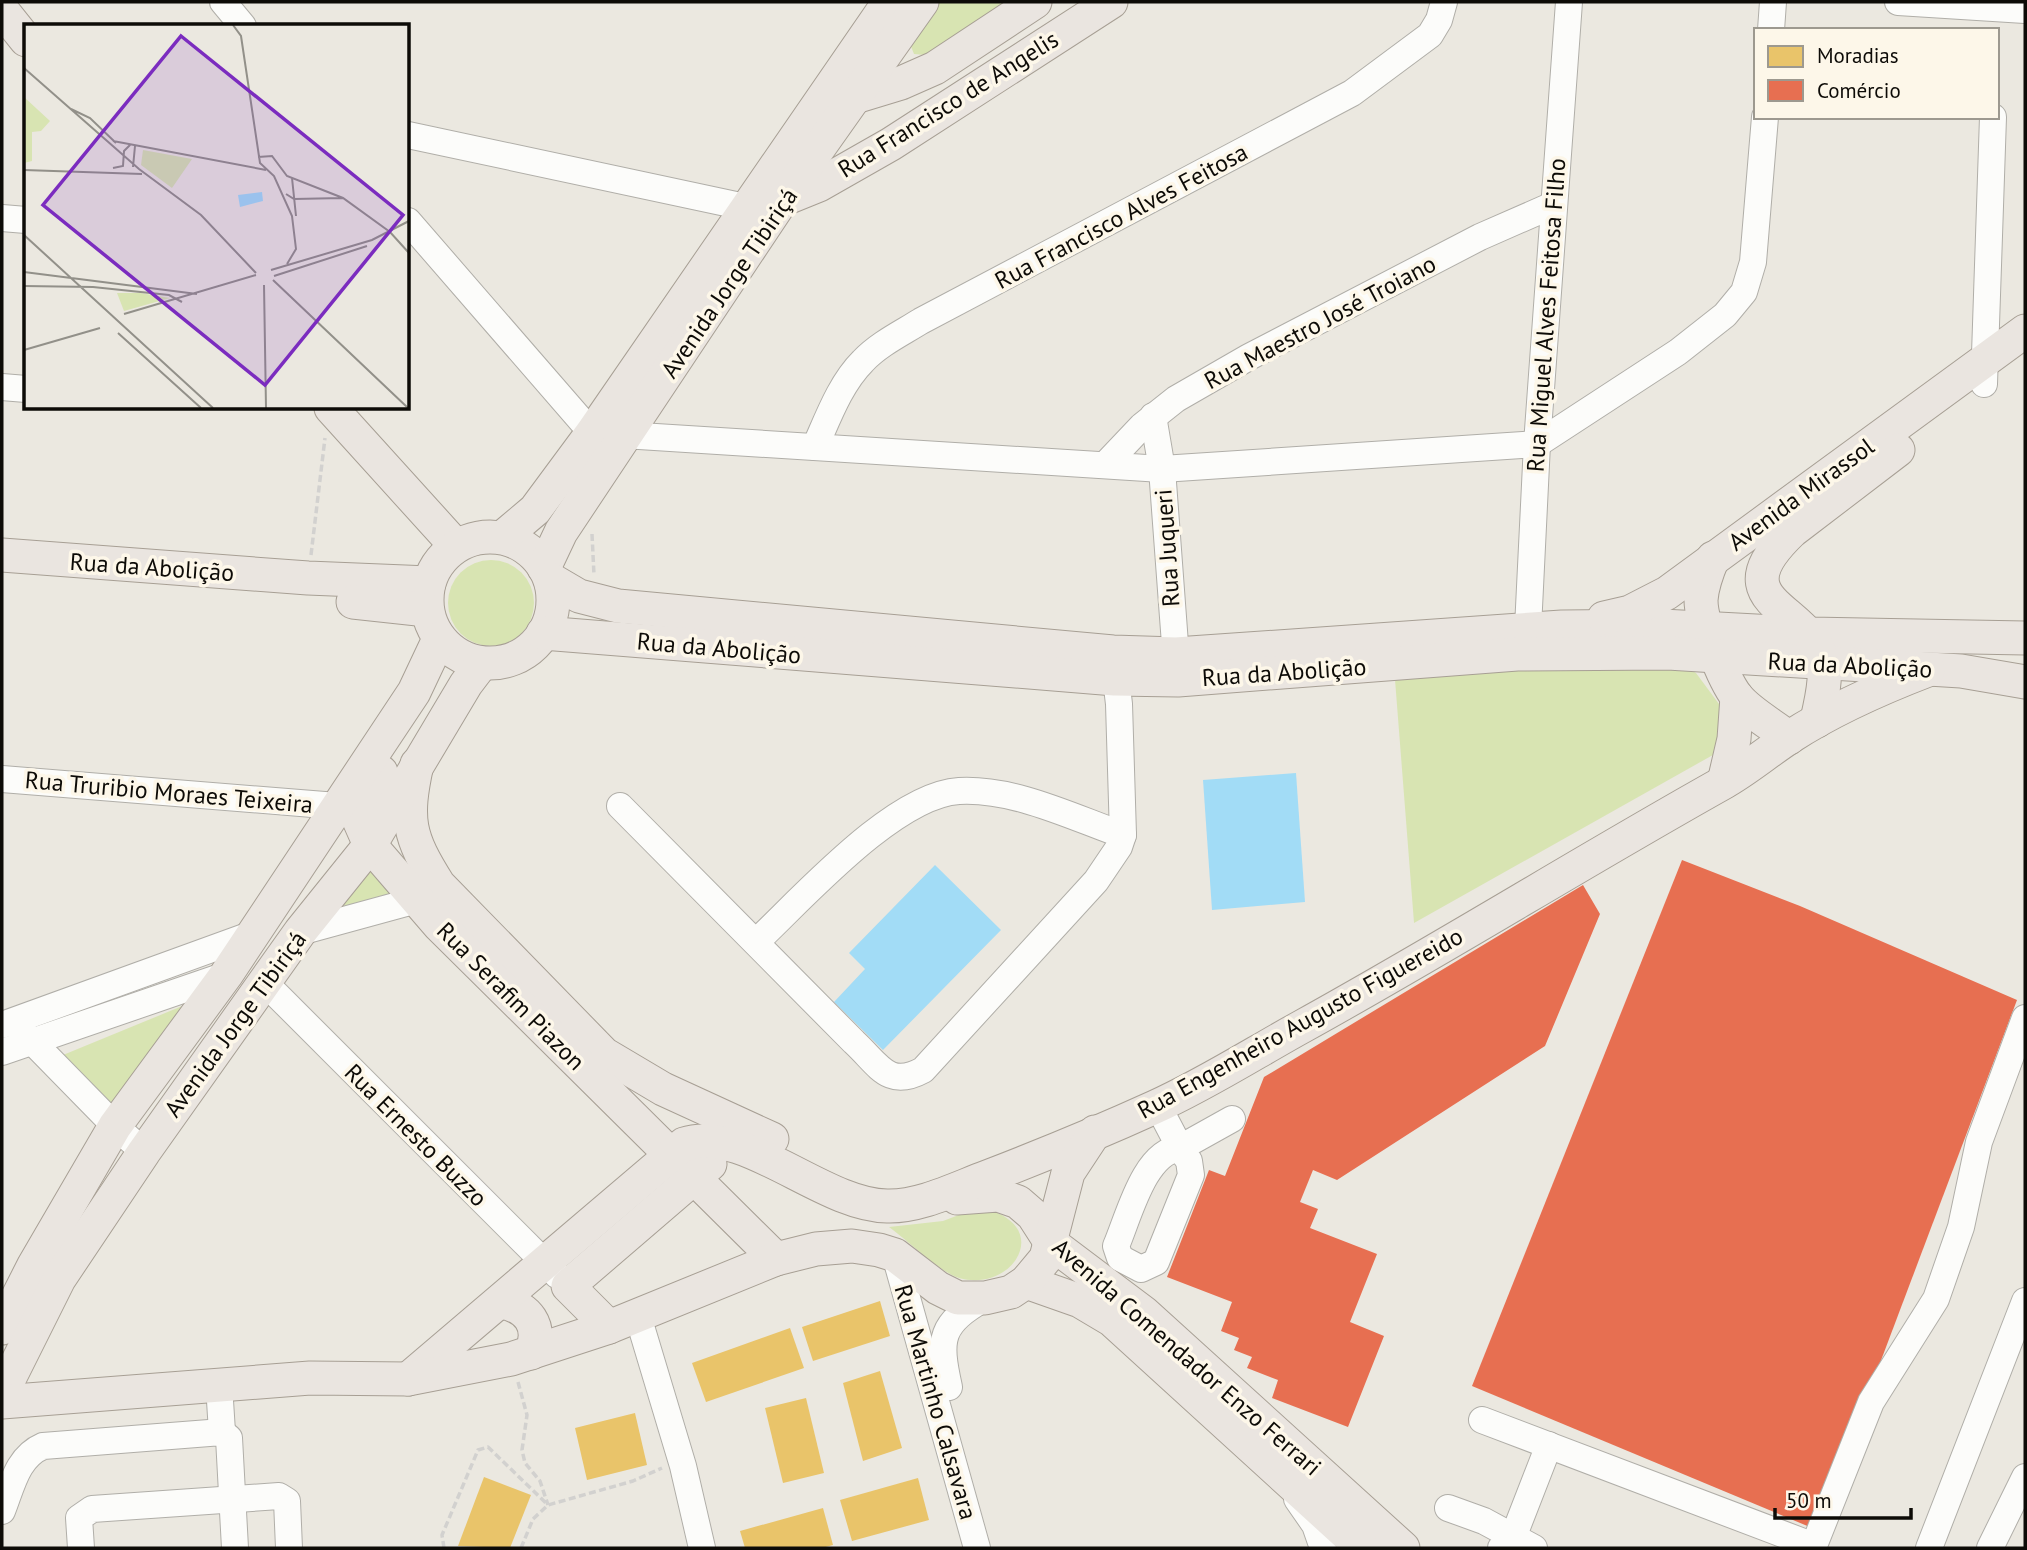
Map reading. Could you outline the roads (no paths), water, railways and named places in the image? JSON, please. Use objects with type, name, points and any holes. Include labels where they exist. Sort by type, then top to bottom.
[{"type":"main road","name":"Avenida Jorge Tibiriçá","points":[[547,574],[561,532],[782,200],[890,2]]},
{"type":"main road","name":"Avenida Jorge Tibiriçá","points":[[503,537],[535,510],[592,433],[745,208],[843,92],[891,45],[922,2]]},
{"type":"main road","name":"Rua Francisco de Angelis","points":[[843,92],[901,83],[935,68],[1035,2]]},
{"type":"main road","name":"Rua Francisco de Angelis","points":[[782,200],[819,185],[861,162],[1111,2]]},
{"type":"main road","points":[[2,10],[24,38]]},
{"type":"main road","points":[[891,45],[918,66],[935,68]]},
{"type":"main road","name":"Avenida Mirassol","points":[[1803,729],[1824,684],[1824,665],[1810,634],[1773,602],[1762,583],[1761,571],[1765,562],[1792,531],[1984,372],[2025,331]]},
{"type":"main road","name":"Avenida Mirassol","points":[[1562,627],[1630,611],[1667,593],[1713,558],[1984,372],[2025,355]]},
{"type":"main road","points":[[328,421],[456,546]]},
{"type":"main road","points":[[484,537],[503,537],[522,545],[537,557],[547,574],[552,611],[543,634],[519,656],[501,662],[482,663],[466,659],[431,611],[438,563],[456,546],[484,537]]},
{"type":"main road","name":"Rua da Abolição","points":[[2,555],[308,578],[431,611]]},
{"type":"main road","points":[[1713,558],[1703,582],[1701,601],[1713,643],[1737,696],[1734,739],[1724,782]]},
{"type":"main road","name":"Rua da Abolição","points":[[547,574],[595,601],[631,607],[1114,666]]},
{"type":"main road","name":"Rua da Abolição","points":[[2,576],[398,605],[431,611]]},
{"type":"main road","name":"Avenida Jorge Tibiriçá","points":[[2,1328],[34,1265],[115,1126],[226,975],[414,692],[431,611]]},
{"type":"main road","name":"Rua da Abolição","points":[[1177,667],[1528,628],[1662,625],[1713,643],[1824,665],[1928,670],[2009,679]]},
{"type":"main road","name":"Rua da Abolição","points":[[543,634],[1114,666],[1177,667],[1517,654],[1668,653],[1713,643],[1810,634],[2025,638]]},
{"type":"main road","points":[[1851,635],[1866,641],[1986,649],[2025,659]]},
{"type":"main road","name":"Avenida Jorge Tibiriçá","points":[[2,1393],[59,1279],[144,1152],[300,932],[370,845],[416,764],[482,663]]},
{"type":"main road","name":"Rua Engenheiro Augusto Figuereido","points":[[408,1380],[491,1310],[556,1275],[681,1166],[698,1139],[734,1145],[858,1201],[891,1207],[922,1200],[1158,1106],[1389,978],[1655,819],[1724,782],[1803,729],[1886,686],[1928,670]]},
{"type":"main road","name":"Rua Serafim Piazon","points":[[414,692],[400,737],[362,806],[359,820],[370,845],[417,900],[776,1259]]},
{"type":"main road","points":[[1737,696],[1803,729]]},
{"type":"main road","name":"Avenida Comendador Enzo Ferrari","points":[[416,764],[408,806],[412,834],[420,856],[439,885],[604,1054],[675,1095],[885,1191],[922,1200],[998,1195],[1018,1202],[1033,1215],[1051,1243],[1144,1313],[1403,1548]]},
{"type":"main road","points":[[2,1402],[310,1378],[408,1380],[521,1356],[623,1320],[776,1259],[816,1250],[852,1246],[895,1255],[938,1288],[958,1298],[985,1298],[1011,1292],[1026,1282],[1046,1258],[1068,1173],[1095,1132]]},
{"type":"main road","points":[[556,1275],[623,1320]]},
{"type":"main road","name":"Avenida Comendador Enzo Ferrari","points":[[1026,1282],[1080,1301],[1112,1320],[1362,1548]]},
{"type":"main road","points":[[521,1307],[529,1314],[536,1332],[521,1356],[493,1350],[483,1329],[491,1310],[521,1307]]},
{"type":"street","points":[[223,2],[241,24]]},
{"type":"street","name":"Rua Francisco Alves Feitosa","points":[[815,447],[844,386],[863,361],[886,342],[1352,93],[1430,35],[1439,20],[1444,2]]},
{"type":"street","name":"Rua Miguel Alves Feitosa Filho","points":[[1528,628],[1537,444],[1569,2]]},
{"type":"street","points":[[1771,28],[1773,2]]},
{"type":"street","points":[[1898,2],[1996,13],[2025,10]]},
{"type":"street","points":[[410,223],[592,433],[1162,469],[1537,444],[1678,352],[1726,316],[1744,292],[1753,262],[1765,119]]},
{"type":"street","points":[[1984,372],[1993,119]]},
{"type":"street","points":[[410,135],[745,208]]},
{"type":"street","name":"Rua Maestro José Troiano","points":[[1105,465],[1153,416],[1249,357],[1480,237],[1553,205]]},
{"type":"street","points":[[2,218],[24,220]]},
{"type":"street","points":[[2,387],[24,389]]},
{"type":"street","name":"Rua Juqueri","points":[[1153,416],[1162,469],[1177,667]]},
{"type":"street","points":[[620,806],[887,1072],[895,1078],[906,1079],[923,1070],[1096,881],[1119,847],[1123,835],[1119,705],[1114,666]]},
{"type":"street","points":[[2009,679],[2006,687],[2025,696]]},
{"type":"street","name":"Rua Truribio Moraes Teixeira","points":[[2,779],[337,806]]},
{"type":"street","points":[[756,942],[889,820],[924,800],[958,791],[996,794],[1035,804],[1123,835]]},
{"type":"street","points":[[300,932],[417,900]]},
{"type":"street","points":[[144,1152],[6,1018],[253,934]]},
{"type":"street","points":[[2,1052],[226,975]]},
{"type":"street","name":"Rua Ernesto Buzzo","points":[[265,983],[556,1275]]},
{"type":"street","points":[[1482,1420],[1814,1547],[1875,1394],[1936,1299],[1961,1227],[1979,1142],[2025,1018]]},
{"type":"street","points":[[1158,1106],[1180,1148],[1232,1119]]},
{"type":"street","name":"Rua Martinho Calsavara","points":[[895,1255],[977,1548]]},
{"type":"street","name":"Rua Martinho Calsavara","points":[[985,1298],[958,1314],[948,1329],[941,1352],[956,1423],[989,1548]]},
{"type":"street","points":[[1929,1548],[2025,1301]]},
{"type":"street","points":[[623,1320],[683,1466],[702,1548]]},
{"type":"street","points":[[219,1385],[222,1432]]},
{"type":"street","points":[[2,1511],[22,1461],[32,1451],[43,1446],[222,1432],[229,1438],[230,1500],[235,1548]]},
{"type":"street","points":[[1247,1443],[1304,1508],[1315,1525],[1323,1548]]},
{"type":"street","points":[[1448,1508],[1516,1544],[1549,1445]]},
{"type":"street","points":[[1990,1548],[2025,1477]]},
{"type":"street","points":[[81,1548],[79,1518],[92,1509],[285,1498],[289,1548]]},
{"type":"water","points":[[1296,773],[1305,902],[1212,910],[1203,780]]},
{"type":"water","points":[[935,865],[1001,930],[883,1050],[834,1002],[865,969],[849,953]]}]
